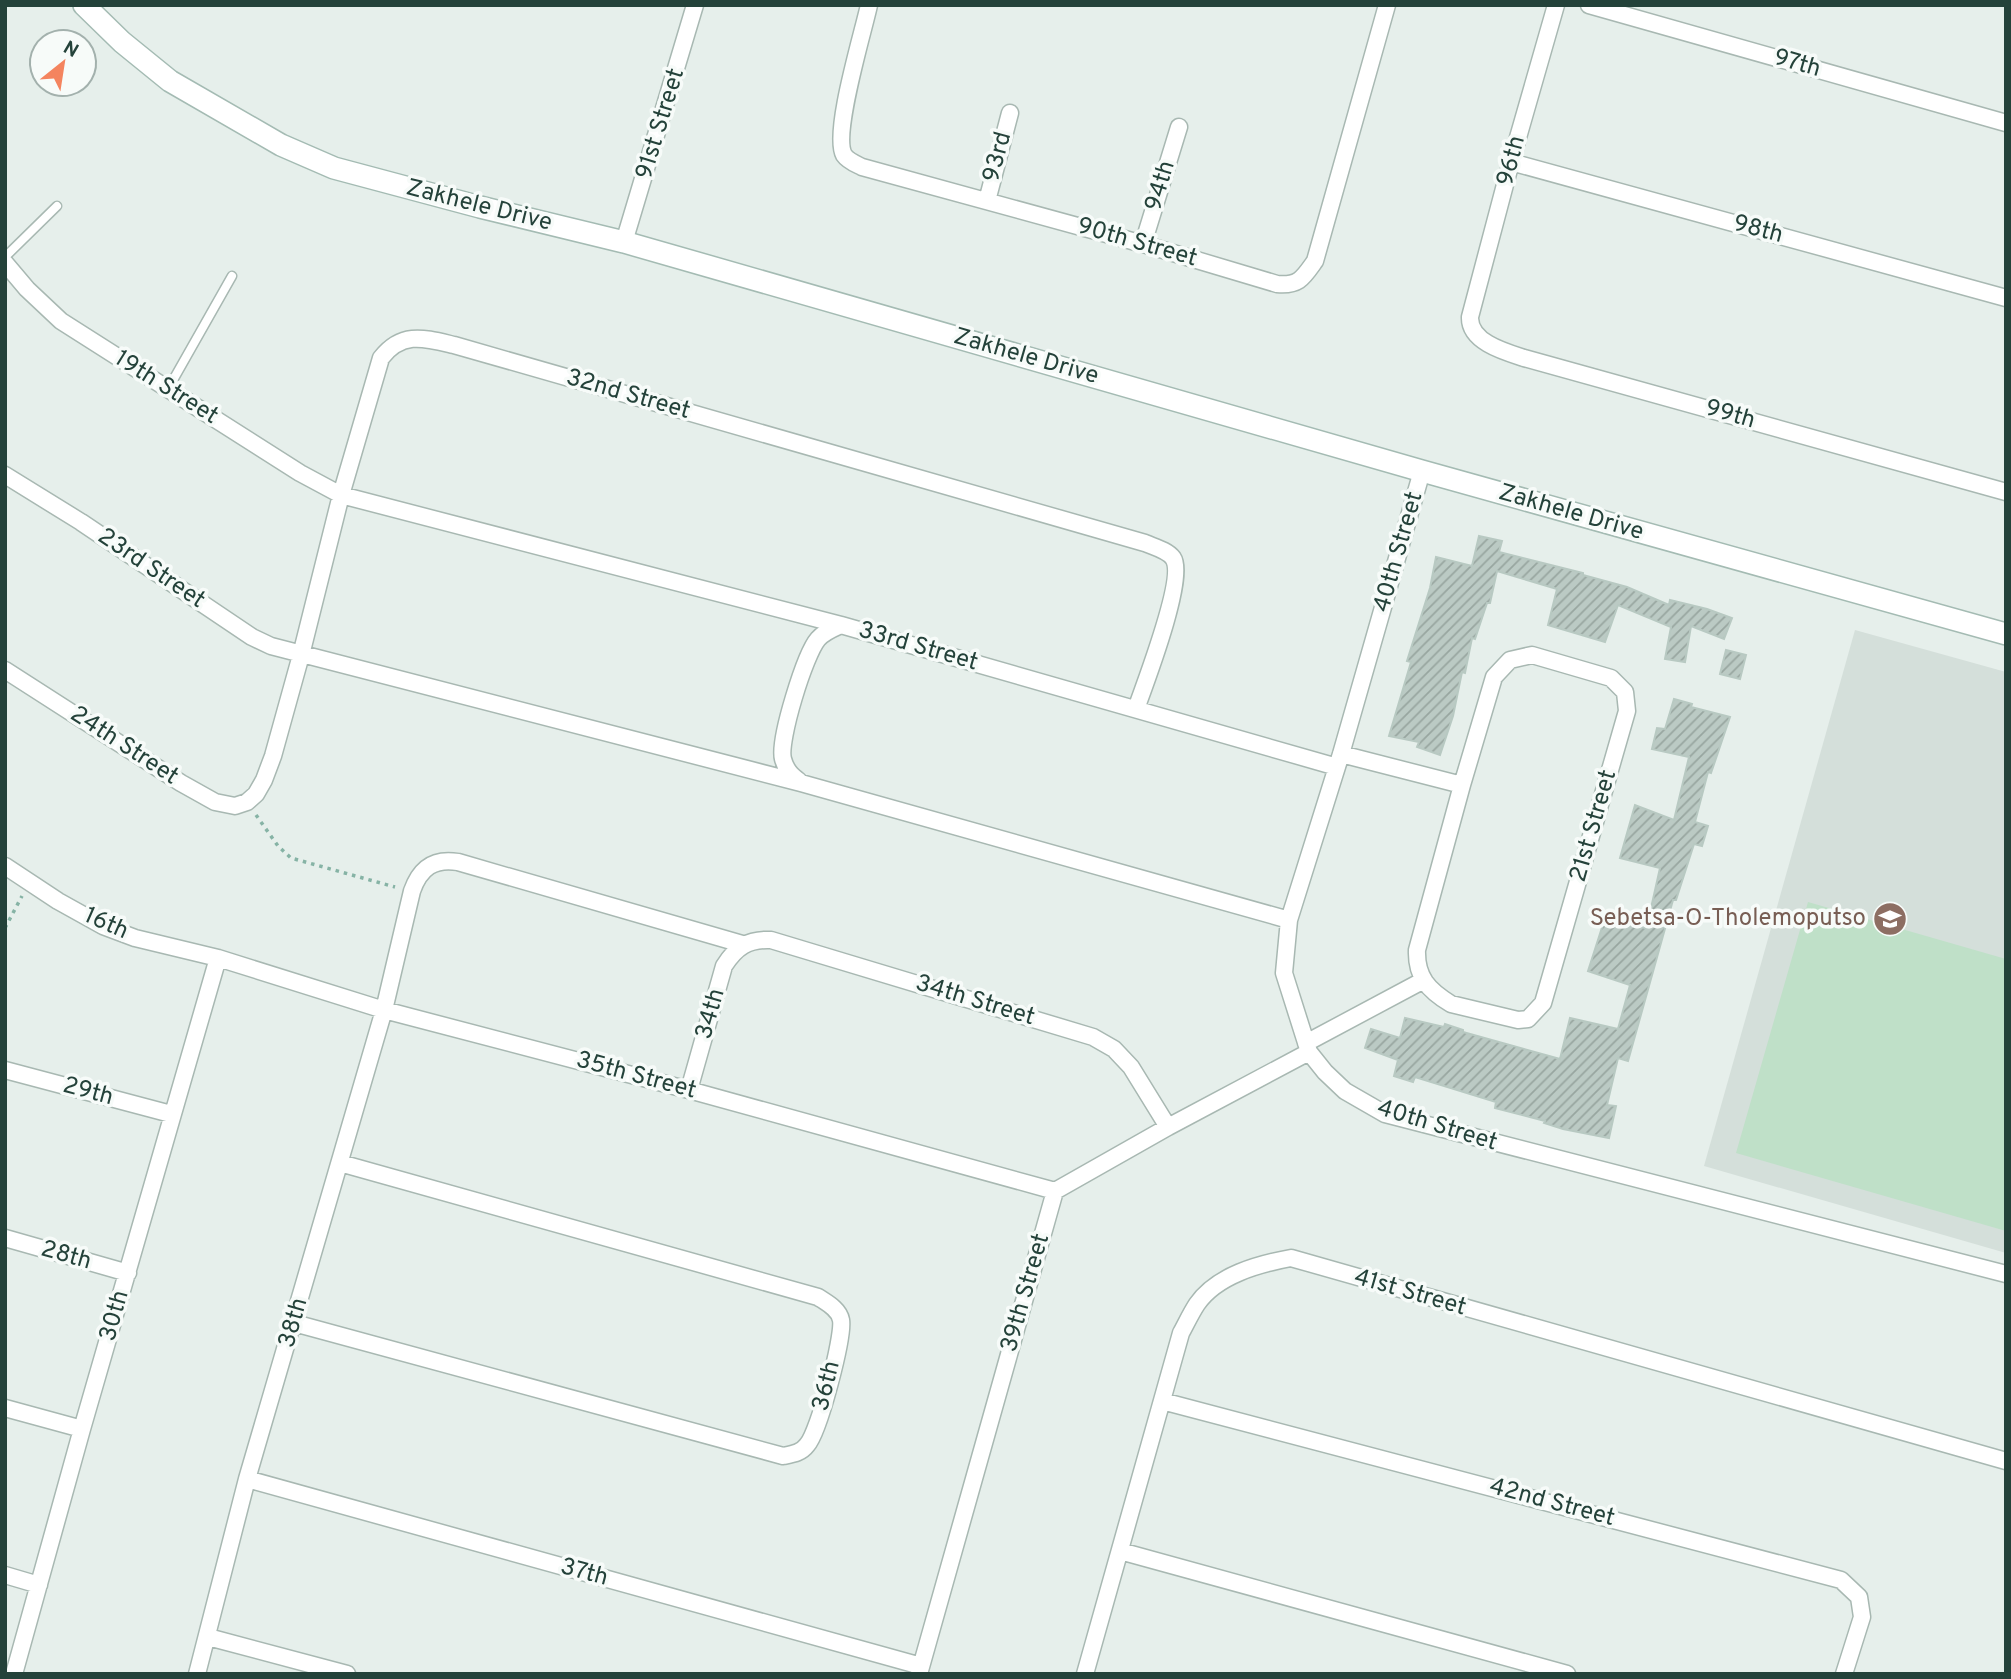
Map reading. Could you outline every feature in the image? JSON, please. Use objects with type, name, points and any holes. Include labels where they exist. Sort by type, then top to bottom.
[{"type":"street","name":"Zakhele Drive","points":[[84,5],[122,42],[170,81],[292,150],[334,168],[624,242],[1422,471],[2006,634]]},
{"type":"street","name":"91st Street","points":[[624,242],[695,5]]},
{"type":"street","name":"90th Street","points":[[869,5],[842,123],[844,154],[850,162],[1277,284],[1290,285],[1300,280],[1315,261],[1387,5]]},
{"type":"street","name":"96th","points":[[1470,317],[1556,5]]},
{"type":"street","name":"97th","points":[[1589,5],[2006,123]]},
{"type":"street","name":"93rd","points":[[987,201],[1010,113]]},
{"type":"street","name":"94th","points":[[1143,244],[1179,127]]},
{"type":"street","name":"98th","points":[[1511,162],[2006,298]]},
{"type":"street","name":"19th Street","points":[[5,263],[27,289],[61,321],[300,473],[341,495],[841,625]]},
{"type":"street","name":"99th","points":[[1470,317],[1474,333],[1483,340],[1524,358],[2006,492]]},
{"type":"street","name":"32nd Street","points":[[247,802],[256,794],[264,780],[301,655],[341,495],[381,358],[391,346],[405,340],[423,338],[1164,550],[1174,559],[1177,572],[1174,593],[1136,709]]},
{"type":"street","name":"40th Street","points":[[1422,471],[1339,761],[1289,920],[1284,973],[1308,1048],[1325,1072],[1345,1091],[1385,1114],[2006,1274]]},
{"type":"street","name":"23rd Street","points":[[5,475],[81,522],[252,637],[271,646],[800,783]]},
{"type":"street","name":"33rd Street","points":[[800,783],[788,772],[782,757],[783,741],[808,654],[824,632],[841,625],[1136,709],[1339,761],[1462,785]]},
{"type":"street","name":"21st Street","points":[[1532,655],[1611,678],[1625,692],[1627,710],[1543,1003],[1528,1019],[1507,1019],[1451,1003],[1441,998],[1424,980],[1417,967],[1417,950],[1462,785],[1494,677],[1510,660],[1532,655]]},
{"type":"street","name":"24th Street","points":[[5,670],[215,802],[235,806],[247,802]]},
{"type":"street","points":[[800,783],[1289,920]]},
{"type":"street","name":"34th Street","points":[[412,891],[423,870],[435,862],[446,860],[743,944],[756,940],[771,940],[1093,1037],[1114,1049],[1130,1067],[1168,1127]]},
{"type":"street","name":"16th","points":[[5,866],[103,926],[135,938],[218,958]]},
{"type":"street","name":"38th","points":[[197,1674],[247,1479],[384,1010],[412,891]]},
{"type":"street","name":"34th","points":[[689,1090],[724,966],[743,944]]},
{"type":"street","name":"35th Street","points":[[218,958],[384,1010],[689,1090],[1055,1191]]},
{"type":"street","name":"30th","points":[[14,1674],[171,1114],[218,958]]},
{"type":"street","points":[[1055,1191],[1424,980]]},
{"type":"street","name":"29th","points":[[5,1070],[171,1114]]},
{"type":"street","name":"36th","points":[[294,1323],[783,1456],[798,1453],[811,1439],[831,1382],[842,1321],[837,1311],[818,1297],[340,1163]]},
{"type":"street","name":"39th Street","points":[[920,1670],[1055,1191]]},
{"type":"street","name":"28th","points":[[5,1238],[128,1273]]},
{"type":"street","name":"41st Street","points":[[1085,1674],[1181,1334],[1198,1301],[1220,1283],[1258,1264],[1291,1258],[2006,1461]]},
{"type":"street","name":"42nd Street","points":[[1162,1401],[1841,1580],[1859,1597],[1862,1617],[1844,1674]]},
{"type":"street","points":[[5,1408],[82,1429]]},
{"type":"street","name":"37th","points":[[247,1479],[920,1670]]},
{"type":"street","points":[[1120,1551],[1566,1674]]},
{"type":"street","points":[[5,1575],[39,1585]]},
{"type":"street","points":[[208,1637],[347,1674]]},
{"type":"lane","points":[[5,257],[57,206]]},
{"type":"lane","points":[[168,389],[232,276]]},
{"type":"path","points":[[247,802],[278,846],[291,858],[412,891]]},
{"type":"path","points":[[5,928],[29,882]]},
{"type":"shaded area","name":"Sebetsa-O-Tholemoputso","points":[[1855,630],[2006,672],[2006,1253],[1704,1166]]},
{"type":"green space","points":[[1808,902],[2006,959],[2006,1231],[1736,1153]]},
{"type":"building","points":[[1479,536],[1502,541],[1499,552],[1583,573],[1627,587],[1669,605],[1670,600],[1732,618],[1724,639],[1691,626],[1685,662],[1665,659],[1671,627],[1618,605],[1605,642],[1548,625],[1557,589],[1497,571],[1490,603],[1487,603],[1475,639],[1472,638],[1465,673],[1462,672],[1453,716],[1440,755],[1417,747],[1419,742],[1389,736],[1411,662],[1407,661],[1430,588],[1436,557],[1472,566]]},
{"type":"building","points":[[1726,650],[1746,655],[1740,679],[1720,674]]},
{"type":"building","points":[[1674,699],[1692,704],[1691,707],[1730,717],[1711,773],[1708,772],[1695,822],[1708,826],[1702,846],[1694,844],[1676,900],[1673,900],[1628,1061],[1618,1058],[1607,1105],[1616,1106],[1609,1138],[1563,1129],[1544,1123],[1545,1121],[1495,1108],[1496,1102],[1415,1077],[1413,1082],[1394,1076],[1398,1060],[1365,1048],[1371,1029],[1400,1038],[1405,1018],[1444,1027],[1445,1024],[1463,1032],[1560,1059],[1570,1018],[1618,1029],[1630,985],[1588,971],[1606,915],[1645,928],[1647,926],[1660,868],[1620,858],[1635,805],[1674,820],[1689,757],[1652,749],[1657,728],[1665,729]]},
{"type":"place","name":"Sebetsa-O-Tholemoputso","points":[[1890,919]]}]
